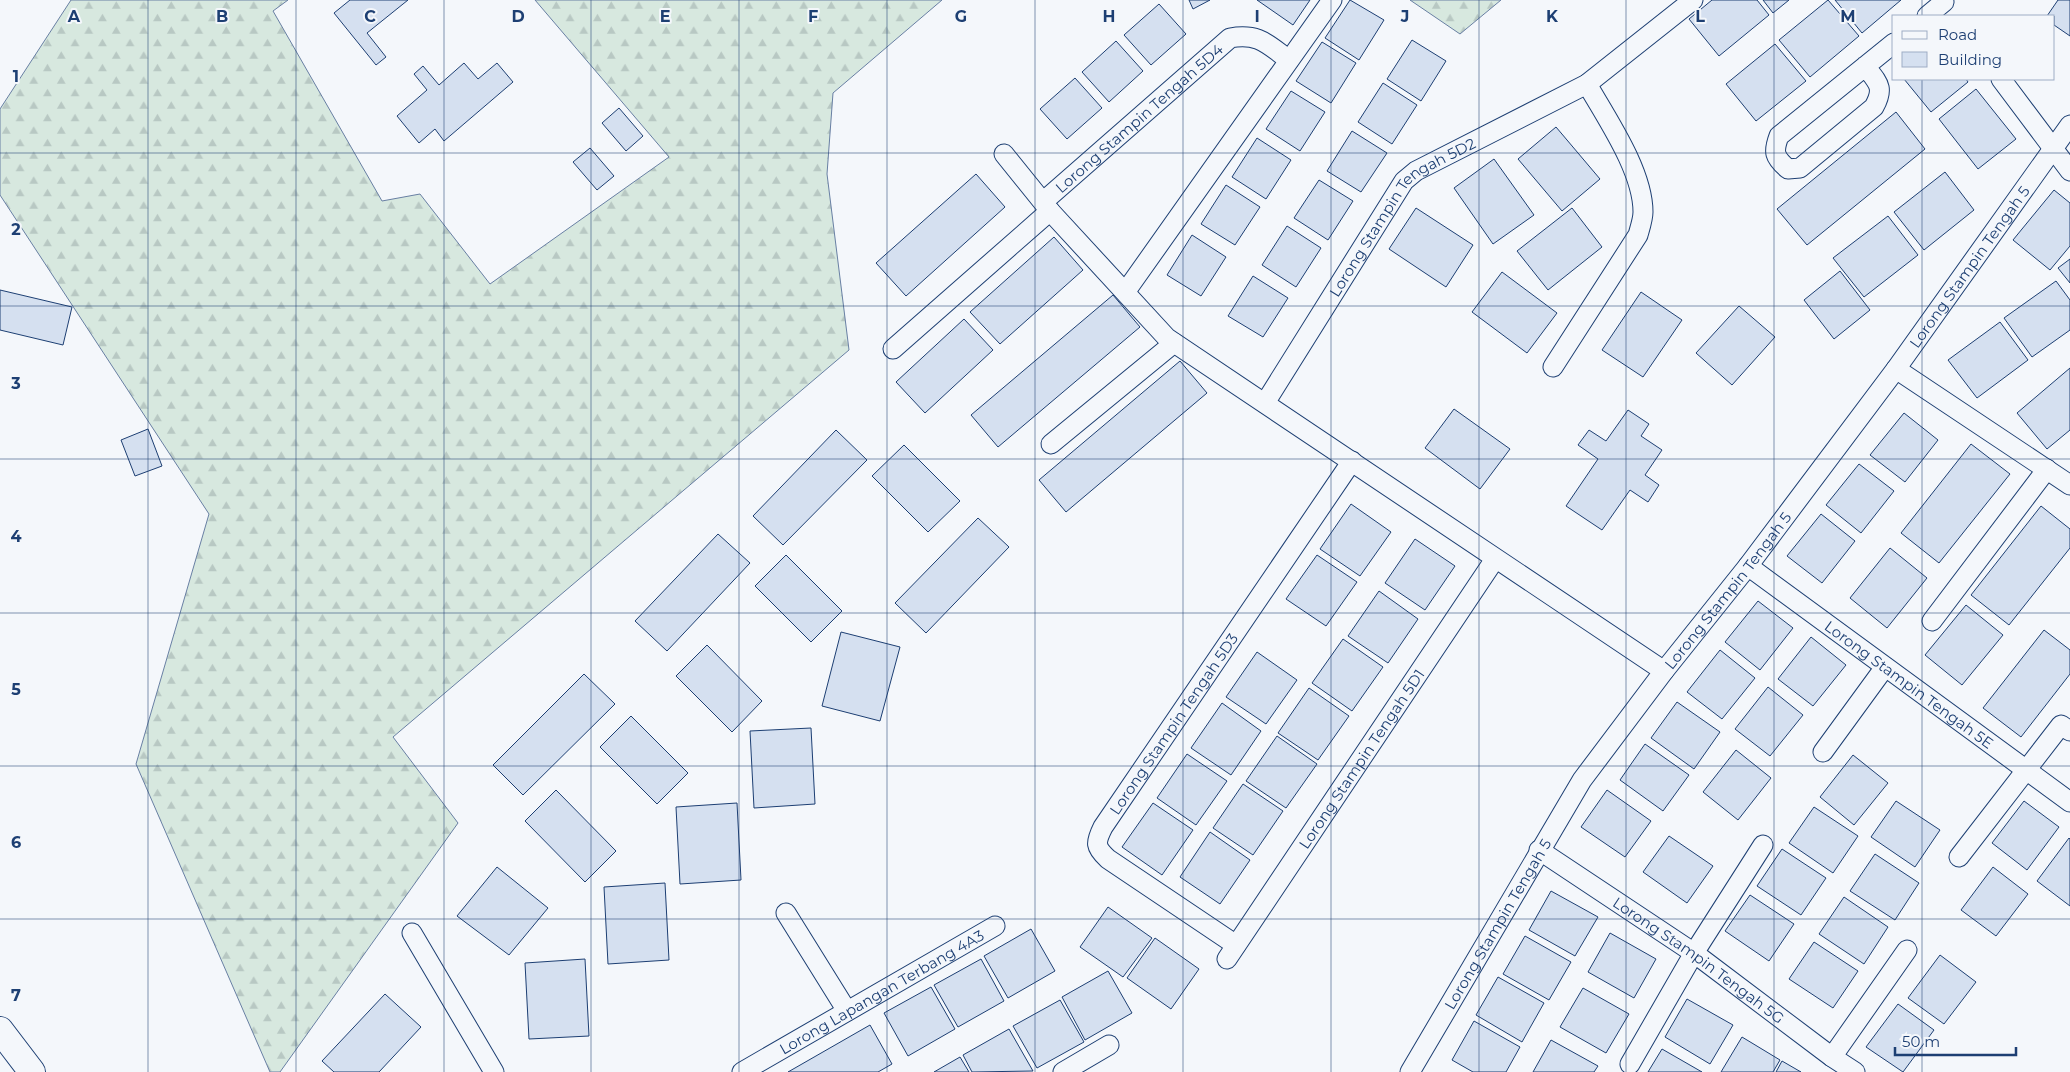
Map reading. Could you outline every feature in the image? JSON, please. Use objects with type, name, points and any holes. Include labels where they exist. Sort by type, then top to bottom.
[{"type":"highway","points":[[0,1030],[32,1072]]},
{"type":"street","points":[[1126,291],[1332,0]]},
{"type":"street","name":"Lorong Stampin Tengah 5D2","points":[[1265,403],[1404,181],[1416,171],[1587,84],[1693,0]]},
{"type":"street","points":[[1929,15],[1947,6]]},
{"type":"street","name":"Lorong Stampin Tengah 5D4","points":[[893,349],[1230,38],[1242,36],[1258,38],[1289,60]]},
{"type":"street","points":[[1865,66],[1879,84],[1881,95],[1874,107],[1800,168],[1788,168],[1778,160],[1774,149],[1779,136],[1865,66],[1892,45]]},
{"type":"street","points":[[2002,80],[2070,172]]},
{"type":"street","points":[[1553,367],[1638,235],[1643,212],[1636,177],[1587,84]]},
{"type":"street","name":"Lorong Stampin Tengah 5","points":[[1410,1072],[1539,850],[1582,780],[1664,671],[1748,566],[1896,369],[2070,125]]},
{"type":"street","points":[[1004,154],[1047,206],[1167,338],[1352,460],[1495,559],[1664,671]]},
{"type":"street","points":[[1051,444],[1174,343]]},
{"type":"street","points":[[1896,369],[2061,473],[1932,621]]},
{"type":"street","name":"Lorong Stampin Tengah 5D3","points":[[1232,952],[1108,860],[1097,847],[1097,839],[1103,827],[1352,460]]},
{"type":"street","name":"Lorong Stampin Tengah 5D1","points":[[1232,952],[1495,559]]},
{"type":"street","name":"Lorong Stampin Tengah 5E","points":[[1748,566],[2070,802]]},
{"type":"street","points":[[1823,752],[1885,667]]},
{"type":"street","points":[[1959,856],[2026,770],[2067,723]]},
{"type":"street","points":[[1630,1064],[1694,953],[1763,845]]},
{"type":"street","name":"Lorong Stampin Tengah 5G","points":[[1539,850],[1694,953],[1832,1057],[1855,1072]]},
{"type":"street","points":[[786,913],[848,1011]]},
{"type":"street","name":"Lorong Lapangan Terbang 4A3","points":[[742,1072],[995,926]]},
{"type":"street","points":[[412,932],[494,1072]]},
{"type":"street","points":[[1832,1057],[1907,950]]},
{"type":"street","points":[[1063,1072],[1109,1045]]},
{"type":"green space","points":[[71,0],[288,0],[273,11],[382,201],[420,194],[490,284],[669,157],[535,0],[942,0],[833,93],[827,174],[849,350],[393,737],[458,823],[280,1072],[270,1072],[136,764],[209,514],[0,195],[0,109]]},
{"type":"green space","points":[[1410,0],[1501,0],[1460,34]]},
{"type":"building","points":[[350,0],[408,0],[367,33],[386,57],[376,65],[334,13]]},
{"type":"building","points":[[1189,0],[1210,0],[1193,9]]},
{"type":"building","points":[[1257,0],[1310,0],[1293,25]]},
{"type":"building","points":[[1350,0],[1384,20],[1359,60],[1325,38]]},
{"type":"building","points":[[1712,0],[1757,0],[1769,15],[1719,56],[1689,19]]},
{"type":"building","points":[[1763,0],[1789,0],[1773,13]]},
{"type":"building","points":[[1828,0],[1859,36],[1810,77],[1779,40]]},
{"type":"building","points":[[1835,0],[1901,0],[1862,33]]},
{"type":"building","points":[[2058,0],[2070,0],[2070,36],[2055,26],[2055,15],[2048,15]]},
{"type":"building","points":[[1159,4],[1186,34],[1151,65],[1124,35]]},
{"type":"building","points":[[1412,40],[1446,61],[1421,101],[1387,79]]},
{"type":"building","points":[[1116,41],[1143,71],[1109,102],[1082,72]]},
{"type":"building","points":[[1322,42],[1356,63],[1331,103],[1296,81]]},
{"type":"building","points":[[1775,44],[1806,81],[1756,121],[1726,84]]},
{"type":"building","points":[[464,63],[478,79],[497,63],[513,82],[444,141],[435,129],[419,143],[397,116],[427,90],[414,74],[423,66],[439,85]]},
{"type":"building","points":[[1075,78],[1102,108],[1067,139],[1040,109]]},
{"type":"building","points":[[1905,80],[1967,80],[1968,82],[1931,112]]},
{"type":"building","points":[[1383,83],[1417,105],[1392,144],[1358,122]]},
{"type":"building","points":[[1976,89],[2016,139],[1978,169],[1939,119]]},
{"type":"building","points":[[1291,91],[1325,112],[1300,151],[1266,129]]},
{"type":"building","points":[[619,108],[643,136],[626,151],[602,123]]},
{"type":"building","points":[[1896,112],[1925,149],[1807,245],[1777,209]]},
{"type":"building","points":[[1556,127],[1600,179],[1562,211],[1518,159]]},
{"type":"building","points":[[1352,131],[1387,153],[1361,192],[1327,171]]},
{"type":"building","points":[[1257,138],[1291,160],[1266,199],[1232,177]]},
{"type":"building","points":[[590,148],[614,176],[597,190],[573,162]]},
{"type":"building","points":[[1494,159],[1534,215],[1493,244],[1454,188]]},
{"type":"building","points":[[1945,172],[1974,210],[1924,250],[1894,212]]},
{"type":"building","points":[[976,174],[1005,207],[906,296],[876,263]]},
{"type":"building","points":[[1319,180],[1353,201],[1328,240],[1294,218]]},
{"type":"building","points":[[1226,185],[1260,207],[1235,245],[1201,224]]},
{"type":"building","points":[[2054,190],[2070,203],[2070,246],[2050,270],[2013,240]]},
{"type":"building","points":[[1416,208],[1473,245],[1446,287],[1389,249]]},
{"type":"building","points":[[1572,208],[1602,247],[1548,290],[1517,251]]},
{"type":"building","points":[[1888,216],[1918,255],[1864,297],[1833,258]]},
{"type":"building","points":[[1287,226],[1321,248],[1296,287],[1262,265]]},
{"type":"building","points":[[1192,235],[1226,257],[1201,296],[1167,275]]},
{"type":"building","points":[[1054,237],[1083,270],[1000,344],[970,312]]},
{"type":"building","points":[[2070,259],[2070,283],[2058,268]]},
{"type":"building","points":[[1840,271],[1870,310],[1834,339],[1804,300]]},
{"type":"building","points":[[1502,272],[1557,313],[1527,353],[1472,312]]},
{"type":"building","points":[[1253,276],[1288,298],[1263,337],[1228,316]]},
{"type":"building","points":[[2056,281],[2070,300],[2070,330],[2032,357],[2004,318]]},
{"type":"building","points":[[0,290],[72,307],[63,345],[0,330]]},
{"type":"building","points":[[1641,292],[1682,320],[1643,377],[1602,350]]},
{"type":"building","points":[[1113,295],[1140,327],[998,447],[971,415]]},
{"type":"building","points":[[1739,306],[1775,337],[1732,385],[1696,353]]},
{"type":"building","points":[[964,319],[993,350],[925,413],[896,382]]},
{"type":"building","points":[[2000,322],[2028,360],[1977,398],[1948,360]]},
{"type":"building","points":[[1180,361],[1207,393],[1066,512],[1039,480]]},
{"type":"building","points":[[2070,368],[2070,430],[2047,449],[2017,413]]},
{"type":"building","points":[[1454,409],[1510,449],[1480,489],[1425,448]]},
{"type":"building","points":[[1628,410],[1649,424],[1641,436],[1662,450],[1645,475],[1659,485],[1648,502],[1630,490],[1602,530],[1566,506],[1598,459],[1578,445],[1589,430],[1606,441]]},
{"type":"building","points":[[1904,413],[1938,440],[1905,482],[1870,455]]},
{"type":"building","points":[[148,429],[162,466],[135,476],[121,440]]},
{"type":"building","points":[[836,430],[867,460],[783,545],[753,516]]},
{"type":"building","points":[[1971,444],[2010,474],[1939,563],[1901,533]]},
{"type":"building","points":[[904,445],[960,501],[928,532],[872,476]]},
{"type":"building","points":[[1859,464],[1894,491],[1861,533],[1826,505]]},
{"type":"building","points":[[1351,504],[1391,532],[1360,576],[1320,549]]},
{"type":"building","points":[[2041,506],[2070,529],[2070,548],[2009,625],[1971,595]]},
{"type":"building","points":[[1821,514],[1855,541],[1822,583],[1787,556]]},
{"type":"building","points":[[978,518],[1009,547],[926,633],[895,603]]},
{"type":"building","points":[[718,534],[750,563],[667,651],[635,621]]},
{"type":"building","points":[[1415,539],[1455,566],[1425,610],[1385,583]]},
{"type":"building","points":[[1890,548],[1927,578],[1887,628],[1850,598]]},
{"type":"building","points":[[786,555],[842,611],[811,642],[755,586]]},
{"type":"building","points":[[1317,555],[1357,582],[1326,626],[1286,599]]},
{"type":"building","points":[[1379,591],[1418,619],[1388,663],[1348,636]]},
{"type":"building","points":[[1758,601],[1793,628],[1760,670],[1725,642]]},
{"type":"building","points":[[1966,605],[2003,635],[1962,685],[1925,655]]},
{"type":"building","points":[[2044,630],[2070,650],[2070,674],[2021,737],[1983,708]]},
{"type":"building","points":[[841,632],[900,647],[880,721],[822,706]]},
{"type":"building","points":[[1811,637],[1846,665],[1813,706],[1778,679]]},
{"type":"building","points":[[1343,639],[1383,667],[1352,711],[1312,683]]},
{"type":"building","points":[[707,645],[762,701],[732,732],[676,676]]},
{"type":"building","points":[[1720,650],[1755,678],[1722,719],[1687,692]]},
{"type":"building","points":[[1257,652],[1297,680],[1266,724],[1226,697]]},
{"type":"building","points":[[584,674],[615,704],[523,795],[493,765]]},
{"type":"building","points":[[1768,687],[1803,715],[1770,756],[1735,729]]},
{"type":"building","points":[[1309,688],[1349,716],[1318,760],[1278,733]]},
{"type":"building","points":[[1677,702],[1720,732],[1694,769],[1651,738]]},
{"type":"building","points":[[1222,703],[1261,731],[1231,775],[1191,748]]},
{"type":"building","points":[[631,716],[688,773],[657,804],[600,747]]},
{"type":"building","points":[[811,728],[815,804],[754,808],[750,731]]},
{"type":"building","points":[[1277,736],[1317,764],[1286,808],[1246,781]]},
{"type":"building","points":[[1645,744],[1689,775],[1663,811],[1620,780]]},
{"type":"building","points":[[1736,750],[1771,778],[1738,820],[1703,792]]},
{"type":"building","points":[[1187,754],[1227,781],[1196,825],[1157,798]]},
{"type":"building","points":[[1853,755],[1888,783],[1854,825],[1820,797]]},
{"type":"building","points":[[1243,784],[1283,811],[1253,855],[1213,828]]},
{"type":"building","points":[[556,790],[616,851],[585,882],[525,821]]},
{"type":"building","points":[[1607,790],[1651,821],[1625,857],[1581,827]]},
{"type":"building","points":[[1896,801],[1940,830],[1915,867],[1871,837]]},
{"type":"building","points":[[2024,801],[2059,827],[2027,870],[1992,843]]},
{"type":"building","points":[[737,803],[741,880],[680,884],[676,807]]},
{"type":"building","points":[[1153,803],[1193,830],[1162,875],[1122,847]]},
{"type":"building","points":[[1814,807],[1858,836],[1833,873],[1789,843]]},
{"type":"building","points":[[1210,832],[1250,860],[1220,904],[1180,877]]},
{"type":"building","points":[[1669,836],[1713,866],[1687,903],[1643,872]]},
{"type":"building","points":[[2070,839],[2070,906],[2037,881]]},
{"type":"building","points":[[1782,849],[1826,878],[1801,915],[1757,886]]},
{"type":"building","points":[[1875,854],[1919,883],[1895,920],[1850,891]]},
{"type":"building","points":[[497,867],[548,908],[509,955],[457,916]]},
{"type":"building","points":[[1993,867],[2028,894],[1996,936],[1961,910]]},
{"type":"building","points":[[665,883],[669,960],[608,964],[604,887]]},
{"type":"building","points":[[1551,891],[1598,917],[1575,956],[1529,930]]},
{"type":"building","points":[[1750,895],[1794,924],[1769,961],[1725,931]]},
{"type":"building","points":[[1844,897],[1888,927],[1864,964],[1819,934]]},
{"type":"building","points":[[1108,907],[1152,938],[1123,977],[1080,947]]},
{"type":"building","points":[[1031,929],[1055,971],[1008,998],[984,956]]},
{"type":"building","points":[[1610,933],[1656,959],[1634,998],[1588,972]]},
{"type":"building","points":[[1525,936],[1571,962],[1549,1000],[1503,974]]},
{"type":"building","points":[[1155,938],[1199,969],[1171,1009],[1127,978]]},
{"type":"building","points":[[1814,942],[1858,971],[1833,1008],[1789,979]]},
{"type":"building","points":[[1940,955],[1976,982],[1944,1024],[1908,998]]},
{"type":"building","points":[[585,959],[589,1036],[529,1039],[525,963]]},
{"type":"building","points":[[981,959],[1004,1001],[958,1027],[934,985]]},
{"type":"building","points":[[1108,971],[1132,1013],[1085,1040],[1062,997]]},
{"type":"building","points":[[1498,977],[1544,1003],[1522,1042],[1476,1015]]},
{"type":"building","points":[[931,987],[955,1029],[908,1056],[884,1013]]},
{"type":"building","points":[[1583,988],[1629,1014],[1606,1053],[1560,1027]]},
{"type":"building","points":[[385,994],[421,1027],[379,1072],[334,1072],[322,1061]]},
{"type":"building","points":[[1687,999],[1733,1025],[1710,1064],[1665,1037]]},
{"type":"building","points":[[1060,1000],[1084,1042],[1037,1068],[1013,1026]]},
{"type":"building","points":[[1898,1004],[1934,1030],[1903,1072],[1866,1047]]},
{"type":"building","points":[[1474,1021],[1520,1047],[1506,1072],[1473,1072],[1452,1060]]},
{"type":"building","points":[[870,1025],[892,1064],[878,1072],[788,1072]]},
{"type":"building","points":[[1009,1029],[1033,1071],[972,1072],[963,1055]]},
{"type":"building","points":[[1742,1037],[1780,1060],[1773,1072],[1721,1072]]},
{"type":"building","points":[[1551,1040],[1598,1066],[1594,1072],[1533,1072]]},
{"type":"building","points":[[1662,1049],[1702,1072],[1648,1072]]},
{"type":"building","points":[[960,1057],[969,1072],[934,1072]]},
{"type":"building","points":[[1782,1061],[1801,1072],[1776,1072]]}]
